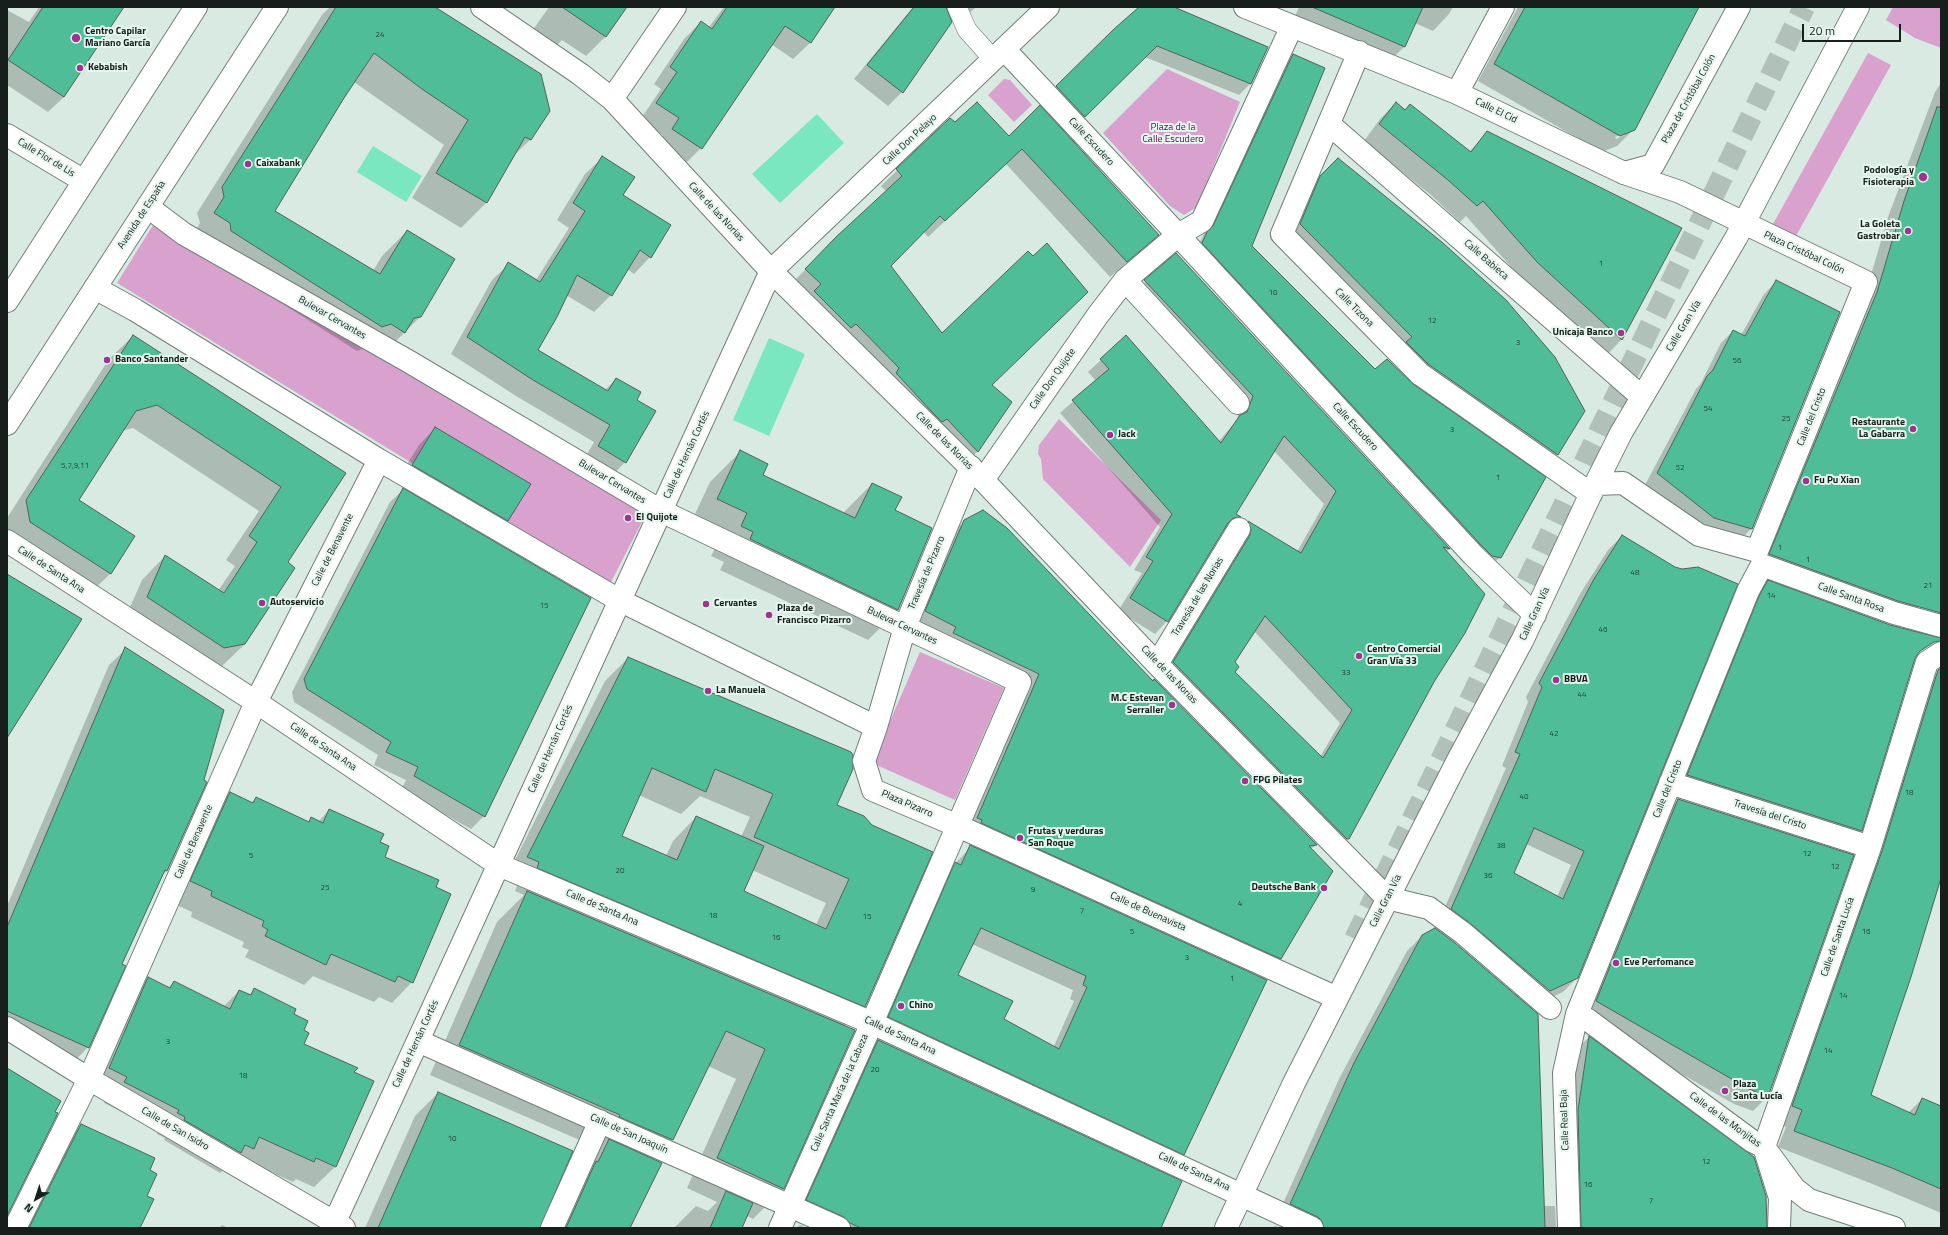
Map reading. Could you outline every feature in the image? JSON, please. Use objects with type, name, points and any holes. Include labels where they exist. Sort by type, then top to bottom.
[{"type":"street","points":[[7,301],[196,7]]},
{"type":"street","name":"Avenida de España","points":[[7,424],[277,7]]},
{"type":"street","name":"Calle de las Norias","points":[[482,7],[580,74],[612,99],[771,271],[977,474],[1157,664],[1388,898]]},
{"type":"street","points":[[612,99],[675,7]]},
{"type":"street","name":"Calle Don Pelayo","points":[[771,271],[1048,7]]},
{"type":"street","name":"Calle El Cid","points":[[1245,7],[1457,92],[1624,174],[1680,192],[1743,224]]},
{"type":"street","points":[[1457,92],[1503,7]]},
{"type":"street","name":"Plaza de Cristóbal Colón","points":[[1624,174],[1652,165],[1739,7]]},
{"type":"street","name":"Calle Gran Vía","points":[[1226,1228],[1294,1083],[1456,762],[1535,615],[1593,489],[1621,433],[1734,242],[1858,7]]},
{"type":"street","points":[[1178,235],[1202,220],[1292,26]]},
{"type":"street","name":"Calle Tizona","points":[[1359,52],[1282,234],[1420,374],[1593,489]]},
{"type":"street","name":"Calle Escudero","points":[[999,55],[1178,235],[1473,555],[1535,615]]},
{"type":"street","name":"Calle Babieca","points":[[1329,124],[1642,397]]},
{"type":"street","name":"Calle Flor de Lis","points":[[7,135],[84,181]]},
{"type":"street","name":"Bulevar Cervantes","points":[[148,206],[184,234],[401,358],[661,511],[1020,682],[958,826]]},
{"type":"street","name":"Plaza Cristóbal Colón","points":[[1743,224],[1866,282]]},
{"type":"street","name":"Calle Don Quijote","points":[[977,474],[1125,280],[1178,235]]},
{"type":"street","name":"Calle de Hernán Cortés","points":[[337,1226],[418,1041],[771,271]]},
{"type":"street","points":[[1125,280],[1238,403]]},
{"type":"street","name":"Calle del Cristo","points":[[1577,1014],[1748,591],[1759,558],[1866,282]]},
{"type":"street","points":[[95,288],[135,310],[379,460],[619,600],[876,727]]},
{"type":"street","name":"Calle de Benavente","points":[[15,1228],[89,1079],[256,702],[379,460]]},
{"type":"street","name":"Travesía de Pizarro","points":[[876,727],[905,627],[977,474]]},
{"type":"street","name":"Calle Santa Rosa","points":[[1593,489],[1623,483],[1698,535],[1894,613],[1941,626]]},
{"type":"street","name":"Travesía de las Norias","points":[[1157,664],[1239,530]]},
{"type":"street","name":"Calle de Santa Ana","points":[[7,541],[256,702],[499,864],[872,1023],[1242,1194],[1312,1228]]},
{"type":"street","name":"Calle de Santa Lucía","points":[[1764,1147],[1870,847],[1927,662],[1941,653]]},
{"type":"street","name":"Plaza Pizarro","points":[[876,727],[864,761],[873,790],[958,826]]},
{"type":"street","name":"Travesía del Cristo","points":[[1670,783],[1870,847]]},
{"type":"street","name":"Calle de Buenavista","points":[[958,826],[1337,998]]},
{"type":"street","name":"Calle Santa María de la Cabeza","points":[[780,1228],[958,826]]},
{"type":"street","points":[[1388,898],[1429,908],[1463,933],[1550,1008]]},
{"type":"street","name":"Calle de las Monjitas","points":[[1577,1014],[1588,1020],[1752,1141],[1764,1147],[1794,1188],[1809,1200],[1894,1228]]},
{"type":"street","name":"Calle Real Baja","points":[[1569,1228],[1564,1073],[1577,1014]]},
{"type":"street","name":"Calle de San Isidro","points":[[7,1028],[89,1079],[337,1226]]},
{"type":"street","name":"Calle de San Joaquín","points":[[418,1041],[839,1228]]},
{"type":"street","points":[[552,1228],[600,1121]]},
{"type":"street","points":[[1764,1147],[1780,1198],[1779,1228]]},
{"type":"lane","points":[[957,7],[967,30],[999,55]]},
{"type":"green space","points":[[1893,7],[1941,7],[1941,48],[1915,38],[1886,20]]},
{"type":"green space","points":[[1868,53],[1891,65],[1796,236],[1773,224]]},
{"type":"green space","name":"Plaza de la Calle Escudero","points":[[1167,69],[1240,102],[1197,207],[1184,215],[1170,206],[1103,133]]},
{"type":"green space","points":[[1004,79],[1010,80],[1032,105],[1014,122],[988,95]]},
{"type":"green space","points":[[155,222],[646,514],[610,584],[117,283]]},
{"type":"green space","points":[[1059,419],[1161,520],[1130,567],[1043,479],[1041,459],[1038,454],[1039,445]]},
{"type":"green space","points":[[920,652],[1004,688],[955,800],[872,763]]},
{"type":"shaded area","points":[[817,114],[844,143],[780,203],[752,174]]},
{"type":"shaded area","points":[[373,146],[422,176],[406,202],[357,172]]},
{"type":"shaded area","points":[[769,338],[805,354],[769,436],[733,420]]},
{"type":"building","points":[[43,7],[124,7],[64,97],[8,60]]},
{"type":"building","points":[[336,7],[435,7],[541,74],[550,111],[531,140],[525,137],[487,203],[436,173],[468,120],[422,89],[374,53],[344,98],[275,211],[380,274],[407,230],[455,259],[421,317],[414,318],[405,333],[391,324],[382,327],[231,231],[230,223],[214,213],[224,197],[222,187]]},
{"type":"building","points":[[562,7],[627,7],[606,37]]},
{"type":"building","points":[[727,7],[835,7],[811,43],[785,26],[702,149],[672,129],[679,118],[656,103],[677,72],[670,67],[701,21],[712,29]]},
{"type":"building","points":[[914,7],[946,7],[952,22],[903,93],[867,65]]},
{"type":"building","points":[[1139,7],[1174,7],[1268,47],[1251,84],[1157,46],[1085,117],[1056,86],[1114,29]]},
{"type":"building","points":[[1312,7],[1423,7],[1405,47]]},
{"type":"building","points":[[1525,7],[1699,7],[1635,130],[1620,136],[1494,64]]},
{"type":"building","points":[[1293,54],[1325,68],[1252,246],[1375,369],[1387,359],[1413,384],[1546,477],[1501,558],[1492,556],[1482,546],[1202,243],[1207,232],[1213,226]]},
{"type":"building","points":[[977,102],[1009,136],[1040,105],[1159,235],[1127,262],[1022,149],[945,221],[940,216],[891,266],[942,333],[1028,251],[1033,256],[1047,243],[1088,292],[992,385],[1012,402],[978,452],[947,419],[942,422],[932,412],[896,373],[899,368],[856,324],[851,328],[814,291],[821,284],[805,269],[836,237],[902,176],[896,169],[950,118],[955,122]]},
{"type":"building","points":[[1396,102],[1405,110],[1410,104],[1471,152],[1487,131],[1682,228],[1622,340],[1537,262],[1483,201],[1477,206],[1448,180],[1379,124]]},
{"type":"building","points":[[1937,107],[1941,107],[1941,613],[1898,601],[1769,554],[1877,292],[1904,201]]},
{"type":"building","points":[[602,156],[635,177],[623,195],[671,225],[651,258],[640,250],[612,296],[577,275],[557,317],[538,350],[608,391],[616,378],[641,392],[637,400],[656,411],[626,463],[598,446],[610,425],[533,380],[467,337],[508,262],[540,282],[585,211],[573,203]]},
{"type":"building","points":[[1338,158],[1443,243],[1506,300],[1555,357],[1585,411],[1558,455],[1428,364],[1406,342],[1412,337],[1300,224],[1320,176]]},
{"type":"building","points":[[1176,253],[1450,549],[1443,547],[1485,594],[1465,633],[1434,682],[1349,839],[1347,839],[1173,662],[1250,535],[1251,529],[1248,521],[1301,553],[1336,491],[1284,436],[1236,514],[1241,517],[1233,518],[1228,523],[1168,622],[1130,598],[1153,561],[1146,557],[1172,514],[1072,400],[1109,369],[1100,359],[1126,335],[1221,443],[1240,415],[1247,412],[1253,396],[1144,280]],"holes":[[[1265,616],[1352,710],[1323,758],[1235,672],[1239,667],[1235,662]]]},
{"type":"building","points":[[1776,280],[1840,312],[1752,529],[1714,518],[1657,473],[1707,376],[1713,370],[1733,330],[1745,336]]},
{"type":"building","points":[[133,335],[346,473],[288,562],[295,568],[245,644],[224,648],[147,597],[165,555],[224,593],[257,542],[249,536],[281,487],[157,405],[136,411],[79,500],[135,536],[111,574],[30,522],[26,500]]},
{"type":"building","points":[[435,427],[531,484],[508,521],[412,465]]},
{"type":"building","points":[[740,450],[768,464],[763,475],[855,518],[872,483],[902,497],[895,510],[932,528],[898,610],[750,539],[753,532],[741,526],[747,513],[717,499]]},
{"type":"building","points":[[403,488],[591,598],[485,817],[414,776],[418,767],[386,752],[391,742],[307,689],[304,679]]},
{"type":"building","points":[[983,510],[1007,528],[1153,681],[1154,679],[1317,845],[1309,846],[1333,871],[1281,959],[981,823],[982,820],[977,818],[1039,674],[953,633],[956,627],[925,611],[964,520]]},
{"type":"building","points":[[1622,535],[1675,567],[1682,569],[1698,567],[1738,584],[1578,978],[1550,991],[1471,924],[1451,909],[1520,754],[1515,752],[1542,687],[1539,683],[1594,579]],"holes":[[[1534,828],[1584,851],[1563,899],[1514,873]]]},
{"type":"building","points":[[7,574],[82,619],[7,738]]},
{"type":"building","points":[[1768,580],[1890,625],[1941,638],[1941,641],[1934,642],[1920,651],[1915,658],[1862,831],[1687,775],[1759,596]]},
{"type":"building","points":[[125,647],[224,710],[204,780],[207,782],[167,871],[165,870],[122,964],[126,966],[89,1048],[7,1011],[7,927]]},
{"type":"building","points":[[628,657],[851,752],[853,755],[853,769],[837,805],[864,816],[872,825],[933,852],[865,1007],[537,868],[539,862],[527,857]],"holes":[[[652,768],[706,792],[715,769],[773,794],[754,837],[849,879],[826,929],[744,891],[764,846],[696,816],[677,860],[622,836]]]},
{"type":"building","points":[[1941,668],[1941,878],[1911,977],[1871,1095],[1915,1115],[1922,1098],[1941,1106],[1941,1189],[1892,1168],[1794,1131],[1802,1110],[1792,1106],[1882,851],[1938,670]]},
{"type":"building","points":[[230,792],[253,803],[256,797],[309,822],[311,817],[323,823],[329,809],[384,834],[380,842],[389,846],[385,857],[439,880],[436,887],[451,894],[413,983],[398,976],[395,982],[331,954],[326,965],[265,936],[268,930],[262,926],[264,921],[211,896],[212,891],[190,881]]},
{"type":"building","points":[[1678,799],[1854,855],[1768,1097],[1749,1089],[1596,1001]]},
{"type":"building","points":[[970,845],[1267,980],[1184,1155],[888,1017],[955,862],[961,865]],"holes":[[[981,928],[1086,976],[1083,985],[1087,987],[1059,1049],[1004,1019],[1013,1001],[958,975]]]},
{"type":"building","points":[[527,891],[855,1030],[784,1189],[717,1158],[765,1049],[726,1031],[673,1140],[619,1117],[620,1115],[459,1045]]},
{"type":"building","points":[[1435,928],[1455,943],[1538,1014],[1545,1228],[1324,1228],[1322,1221],[1318,1217],[1290,1204],[1354,1063],[1422,935]]},
{"type":"building","points":[[148,977],[170,988],[174,981],[230,1009],[239,990],[251,995],[254,988],[296,1009],[294,1014],[308,1021],[304,1030],[309,1033],[304,1044],[358,1068],[354,1072],[374,1081],[336,1167],[316,1158],[314,1162],[259,1137],[254,1149],[245,1145],[241,1153],[184,1120],[185,1117],[177,1113],[179,1110],[124,1082],[127,1077],[109,1068]]},
{"type":"building","points":[[1589,1036],[1754,1157],[1766,1196],[1767,1228],[1581,1228],[1578,1110]]},
{"type":"building","points":[[878,1040],[1182,1181],[1161,1228],[861,1228],[850,1223],[844,1217],[806,1200]]},
{"type":"building","points":[[7,1068],[61,1101],[55,1112],[58,1113],[7,1216]]},
{"type":"building","points":[[438,1092],[573,1151],[540,1228],[378,1228]]},
{"type":"building","points":[[81,1124],[155,1158],[150,1170],[157,1174],[147,1196],[154,1199],[140,1228],[29,1228]]},
{"type":"building","points":[[609,1139],[662,1163],[630,1228],[566,1228],[596,1161],[598,1162]]},
{"type":"building","points":[[726,1191],[753,1203],[742,1228],[710,1228]]},
{"type":"tunnel","points":[[1355,939],[1804,7]]},
{"type":"place","name":"Centro Capilar Mariano García","points":[[76,38]]},
{"type":"place","name":"Kebabish","points":[[80,68]]},
{"type":"place","name":"Caixabank","points":[[248,164]]},
{"type":"place","name":"Podología y Fisioterapia","points":[[1923,177]]},
{"type":"place","name":"La Goleta Gastrobar","points":[[1908,231]]},
{"type":"place","name":"Unicaja Banco","points":[[1621,333]]},
{"type":"place","name":"Banco Santander","points":[[107,360]]},
{"type":"place","name":"Restaurante La Gabarra","points":[[1913,429]]},
{"type":"place","name":"Jack","points":[[1110,435]]},
{"type":"place","name":"Fu Pu Xian","points":[[1806,481]]},
{"type":"place","name":"El Quijote","points":[[628,518]]},
{"type":"place","name":"Autoservicio","points":[[262,603]]},
{"type":"place","name":"Cervantes","points":[[706,604]]},
{"type":"place","name":"Plaza de Francisco Pizarro","points":[[769,615]]},
{"type":"place","name":"Centro Comercial Gran Vía 33","points":[[1359,656]]},
{"type":"place","name":"BBVA","points":[[1556,680]]},
{"type":"place","name":"La Manuela","points":[[708,691]]},
{"type":"place","name":"M.C Estevan Serraller","points":[[1172,705]]},
{"type":"place","name":"FPG Pilates","points":[[1245,781]]},
{"type":"place","name":"Frutas y verduras San Roque","points":[[1020,838]]},
{"type":"place","name":"Deutsche Bank","points":[[1324,888]]},
{"type":"place","name":"Eve Perfomance","points":[[1616,963]]},
{"type":"place","name":"Chino","points":[[901,1006]]},
{"type":"place","name":"Plaza Santa Lucía","points":[[1725,1091]]}]
